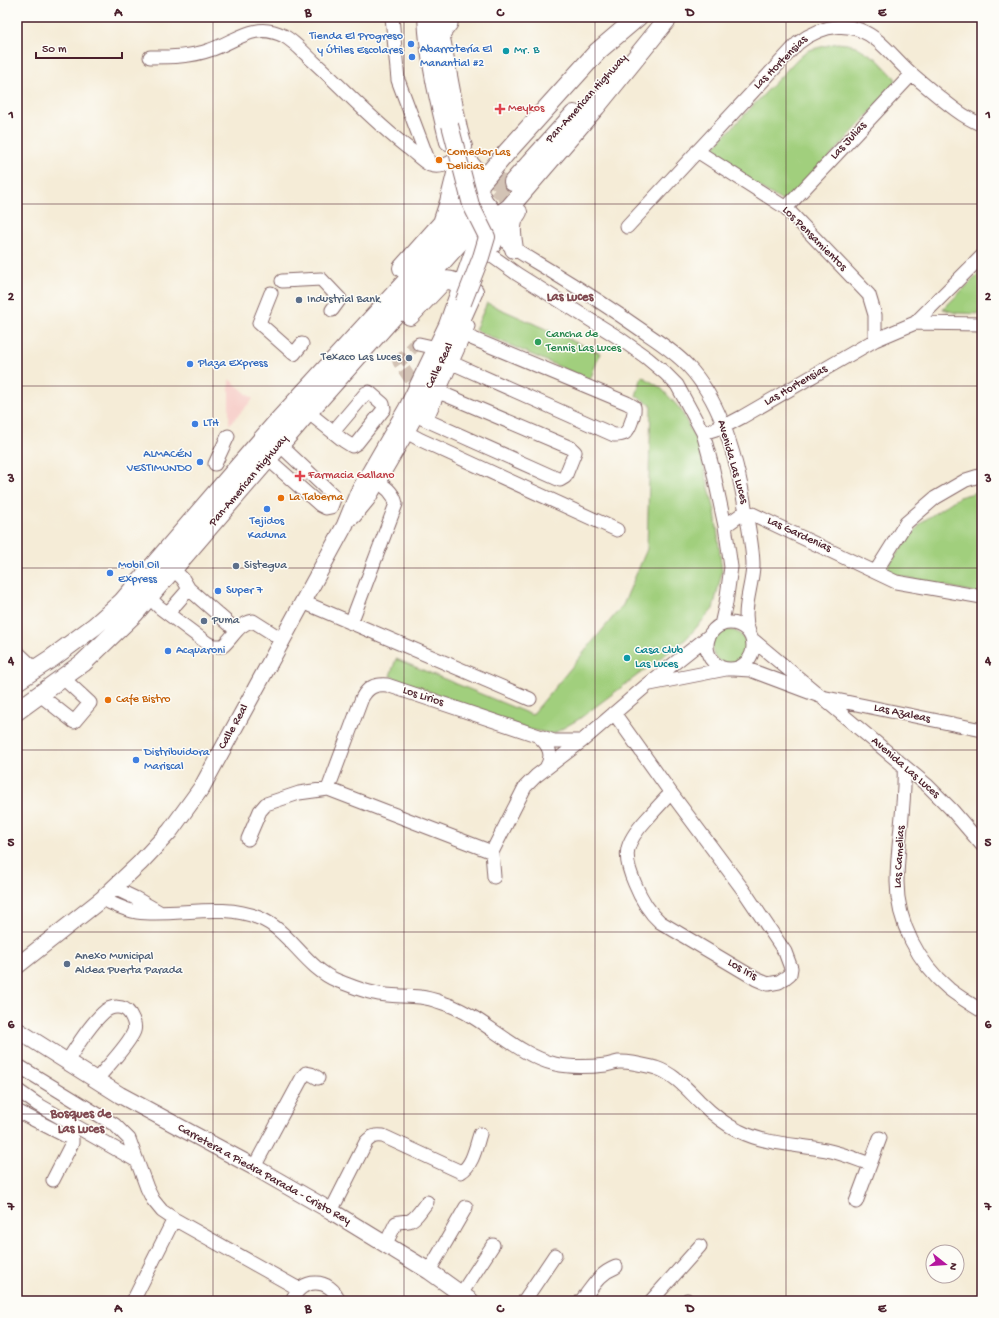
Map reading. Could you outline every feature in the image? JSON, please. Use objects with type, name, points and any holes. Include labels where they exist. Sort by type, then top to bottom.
[{"type":"highway","points":[[464,231],[478,206],[480,184],[487,175],[598,52],[639,17]]},
{"type":"highway","name":"Pan-American Highway","points":[[639,17],[569,100],[509,176],[662,17]]},
{"type":"highway","points":[[478,206],[496,215],[509,208],[596,107],[669,17]]},
{"type":"highway","points":[[514,248],[511,230],[514,218],[582,136],[596,107]]},
{"type":"highway","points":[[464,231],[450,202],[459,166],[487,175]]},
{"type":"highway","points":[[497,236],[509,208]]},
{"type":"highway","name":"Pan-American Highway","points":[[17,711],[83,663],[150,598],[464,231]]},
{"type":"highway","name":"Pan-American Highway","points":[[17,681],[95,626],[122,602],[281,417],[293,391],[464,231]]},
{"type":"highway","points":[[306,415],[354,374],[443,281],[447,280],[455,282],[459,285],[462,296]]},
{"type":"main road","points":[[426,17],[427,38],[438,100],[459,166],[478,206],[497,236]]},
{"type":"main road","points":[[345,525],[427,385],[462,296],[479,262],[487,237],[471,205],[450,125],[432,17]]},
{"type":"main road","points":[[438,17],[459,129],[459,166]]},
{"type":"main road","points":[[478,206],[464,231],[489,254]]},
{"type":"main road","name":"Calle Real","points":[[17,966],[102,899],[140,863],[170,832],[202,787],[345,525],[358,493],[407,408],[414,384],[436,348],[462,296],[464,231]]},
{"type":"main road","name":"Calle Real","points":[[345,525],[367,499],[406,432],[421,417],[497,236]]},
{"type":"main road","name":"Carretera a Piedra Parada - Cristo Rey","points":[[17,1030],[60,1058],[97,1079],[120,1095],[254,1167],[331,1211],[429,1271],[466,1298]]},
{"type":"main road","name":"Carretera a Piedra Parada - Cristo Rey","points":[[17,1040],[60,1058]]},
{"type":"street","points":[[392,17],[398,80],[430,165]]},
{"type":"street","points":[[442,36],[451,24],[451,17]]},
{"type":"street","name":"Las Hortensias","points":[[627,227],[798,43],[807,36],[822,29],[831,27],[852,28],[870,35],[912,74],[956,111],[982,125]]},
{"type":"street","points":[[150,57],[179,56],[210,50],[250,32],[270,30],[285,37],[301,50],[388,133],[430,165],[440,167],[459,166]]},
{"type":"street","name":"Las Julias","points":[[786,208],[912,74]]},
{"type":"street","name":"Los Pensamientos","points":[[696,151],[786,208],[869,295],[875,316],[875,340]]},
{"type":"street","name":"Avenida Las Luces","points":[[497,236],[664,346],[688,366],[703,385],[725,426],[737,467],[746,511],[753,566],[746,615],[746,624],[750,635],[928,786],[982,846]]},
{"type":"street","name":"Avenida Las Luces","points":[[489,254],[647,358],[677,385],[703,433],[713,470],[725,526],[731,567],[721,625]]},
{"type":"street","points":[[915,323],[982,256]]},
{"type":"street","points":[[546,292],[555,274]]},
{"type":"street","points":[[282,281],[321,279],[340,299],[332,310]]},
{"type":"street","points":[[271,293],[259,323],[294,354],[302,344]]},
{"type":"street","name":"Las Hortensias","points":[[703,433],[725,426],[875,340],[915,323],[982,324]]},
{"type":"street","points":[[439,392],[571,448],[575,452],[565,477],[560,480],[421,417],[439,392],[466,331],[620,400],[634,407],[635,412],[626,432],[614,435],[452,363]]},
{"type":"street","points":[[419,344],[436,348]]},
{"type":"street","points":[[306,415],[333,432]]},
{"type":"street","points":[[406,432],[428,444],[617,530]]},
{"type":"street","points":[[215,464],[228,436]]},
{"type":"street","points":[[280,445],[332,495],[334,503],[341,510],[345,525]]},
{"type":"street","points":[[268,459],[320,505],[326,508],[330,507],[334,503]]},
{"type":"street","points":[[876,571],[906,523],[935,498],[966,480],[982,475]]},
{"type":"street","points":[[351,623],[396,504],[395,498],[385,486],[377,482]]},
{"type":"street","points":[[725,526],[746,511]]},
{"type":"street","name":"Las Gardenias","points":[[746,511],[876,571],[886,578],[896,582],[982,597]]},
{"type":"street","points":[[174,570],[183,579],[189,589],[236,630]]},
{"type":"street","points":[[168,613],[189,589]]},
{"type":"street","points":[[150,598],[207,643],[213,646],[223,646],[236,630],[248,622],[253,621],[283,640]]},
{"type":"street","points":[[303,602],[530,699]]},
{"type":"street","points":[[494,877],[492,852],[518,798],[525,787],[536,776],[582,741],[647,685],[721,625],[729,623],[736,624],[743,627],[750,635],[754,647],[752,655],[748,662],[742,667],[647,685]]},
{"type":"street","points":[[710,635],[708,642],[709,656],[719,667],[730,669]]},
{"type":"street","points":[[17,652],[35,669]]},
{"type":"street","name":"Avenida Las Luces","points":[[730,669],[750,670],[822,697]]},
{"type":"street","points":[[40,695],[74,722],[90,703],[64,678]]},
{"type":"street","name":"Los Lirios","points":[[328,789],[362,698],[366,691],[372,686],[387,685],[554,741],[582,741]]},
{"type":"street","name":"Las Azaleas","points":[[822,697],[982,730]]},
{"type":"street","name":"Los Iris","points":[[614,713],[744,891],[785,952],[791,968],[790,974],[779,982],[768,984],[756,979],[660,922],[653,916],[641,898],[630,872],[627,855],[629,845],[635,833],[671,793]]},
{"type":"street","points":[[536,735],[546,743],[550,751],[550,761],[546,768]]},
{"type":"street","name":"Las Camelias","points":[[904,766],[905,787],[897,882],[904,924],[917,952],[931,971],[949,989],[982,1011]]},
{"type":"street","points":[[248,839],[260,811],[266,804],[299,793],[328,789],[492,852]]},
{"type":"street","points":[[114,888],[161,913]]},
{"type":"street","points":[[102,899],[125,910],[146,913],[229,912],[244,913],[259,918],[270,923],[312,965],[336,980],[374,993],[421,997],[450,1005],[468,1014],[533,1056],[552,1064],[579,1067],[618,1062],[658,1069],[671,1075],[710,1111],[740,1132],[758,1139],[778,1144],[827,1150],[870,1164]]},
{"type":"street","points":[[60,1058],[104,1012],[113,1007],[128,1011],[134,1021],[134,1030],[129,1040],[97,1079]]},
{"type":"street","points":[[17,1065],[115,1126],[129,1139],[146,1188],[162,1211],[299,1289]]},
{"type":"street","points":[[254,1167],[302,1078],[306,1073],[318,1078]]},
{"type":"street","points":[[17,1090],[37,1104],[137,1161]]},
{"type":"street","points":[[17,1111],[72,1139],[72,1143],[53,1180]]},
{"type":"street","points":[[331,1211],[366,1142],[371,1137],[378,1135],[383,1136],[461,1172],[469,1164],[480,1134]]},
{"type":"street","points":[[856,1202],[880,1138]]},
{"type":"street","points":[[385,1245],[396,1223],[414,1219],[426,1202]]},
{"type":"street","points":[[429,1271],[466,1208]]},
{"type":"street","points":[[133,1301],[174,1219]]},
{"type":"street","points":[[466,1298],[493,1245]]},
{"type":"street","points":[[651,1301],[700,1246]]},
{"type":"street","points":[[524,1301],[555,1255]]},
{"type":"street","points":[[581,1301],[600,1276],[608,1270],[616,1267]]},
{"type":"street","points":[[292,1301],[299,1289],[313,1283],[327,1285],[333,1290],[339,1301]]},
{"type":"shaded area","name":"Plaza Express","points":[[229,379],[253,399],[229,425]]},
{"type":"green space","points":[[837,43],[856,46],[877,59],[895,78],[896,84],[787,204],[710,156],[712,149],[801,55],[809,50]]},
{"type":"green space","points":[[982,271],[982,314],[956,313],[943,309]]},
{"type":"green space","name":"Cancha de Tennis Las Luces","points":[[487,303],[600,353],[590,380],[475,330]]},
{"type":"green space","points":[[642,376],[661,388],[681,410],[698,445],[715,511],[722,572],[713,609],[686,639],[579,719],[553,734],[527,729],[390,676],[396,659],[532,715],[623,605],[647,549],[651,405],[636,396]]},
{"type":"green space","points":[[982,492],[982,594],[886,573],[888,566],[922,522],[959,497]]},
{"type":"green space","points":[[726,630],[732,630],[736,631],[743,637],[746,647],[745,654],[739,661],[732,664],[726,664],[722,663],[715,657],[712,650],[712,644],[713,640],[719,633]]},
{"type":"tunnel","points":[[473,207],[505,170]]},
{"type":"tunnel","points":[[480,220],[513,182]]},
{"type":"tunnel","points":[[411,380],[399,362],[416,344],[419,344]]},
{"type":"place","name":"Tienda El Progreso y Útiles Escolares","points":[[411,44]]},
{"type":"place","name":"Mr. B","points":[[506,51]]},
{"type":"place","name":"Abarrotería El Manantial #2","points":[[412,57]]},
{"type":"place","name":"Meykos","points":[[500,109]]},
{"type":"place","name":"Comedor Las Delicias","points":[[439,160]]},
{"type":"place","name":"Industrial Bank","points":[[299,300]]},
{"type":"place","name":"Cancha de Tennis Las Luces","points":[[538,342]]},
{"type":"place","name":"Texaco Las Luces","points":[[409,358]]},
{"type":"place","name":"Plaza Express","points":[[190,364]]},
{"type":"place","name":"LTH","points":[[195,424]]},
{"type":"place","name":"ALMACÉN VESTIMUNDO","points":[[200,462]]},
{"type":"place","name":"Farmacia Gallano","points":[[300,476]]},
{"type":"place","name":"La Taberna","points":[[281,498]]},
{"type":"place","name":"Tejidos Kaduna","points":[[267,509]]},
{"type":"place","name":"Sistegua","points":[[236,566]]},
{"type":"place","name":"Mobil Oil Express","points":[[110,573]]},
{"type":"place","name":"Super 7","points":[[218,591]]},
{"type":"place","name":"Puma","points":[[204,621]]},
{"type":"place","name":"Acquaroni","points":[[168,651]]},
{"type":"place","name":"Casa Club Las Luces","points":[[627,658]]},
{"type":"place","name":"Cafe Bistro","points":[[108,700]]},
{"type":"place","name":"Distribuidora Mariscal","points":[[136,760]]},
{"type":"place","name":"Anexo Municipal Aldea Puerta Parada","points":[[67,964]]},
{"type":"district","name":"Las Luces","points":[[570,297]]},
{"type":"district","name":"Bosques de Las Luces","points":[[81,1122]]}]
